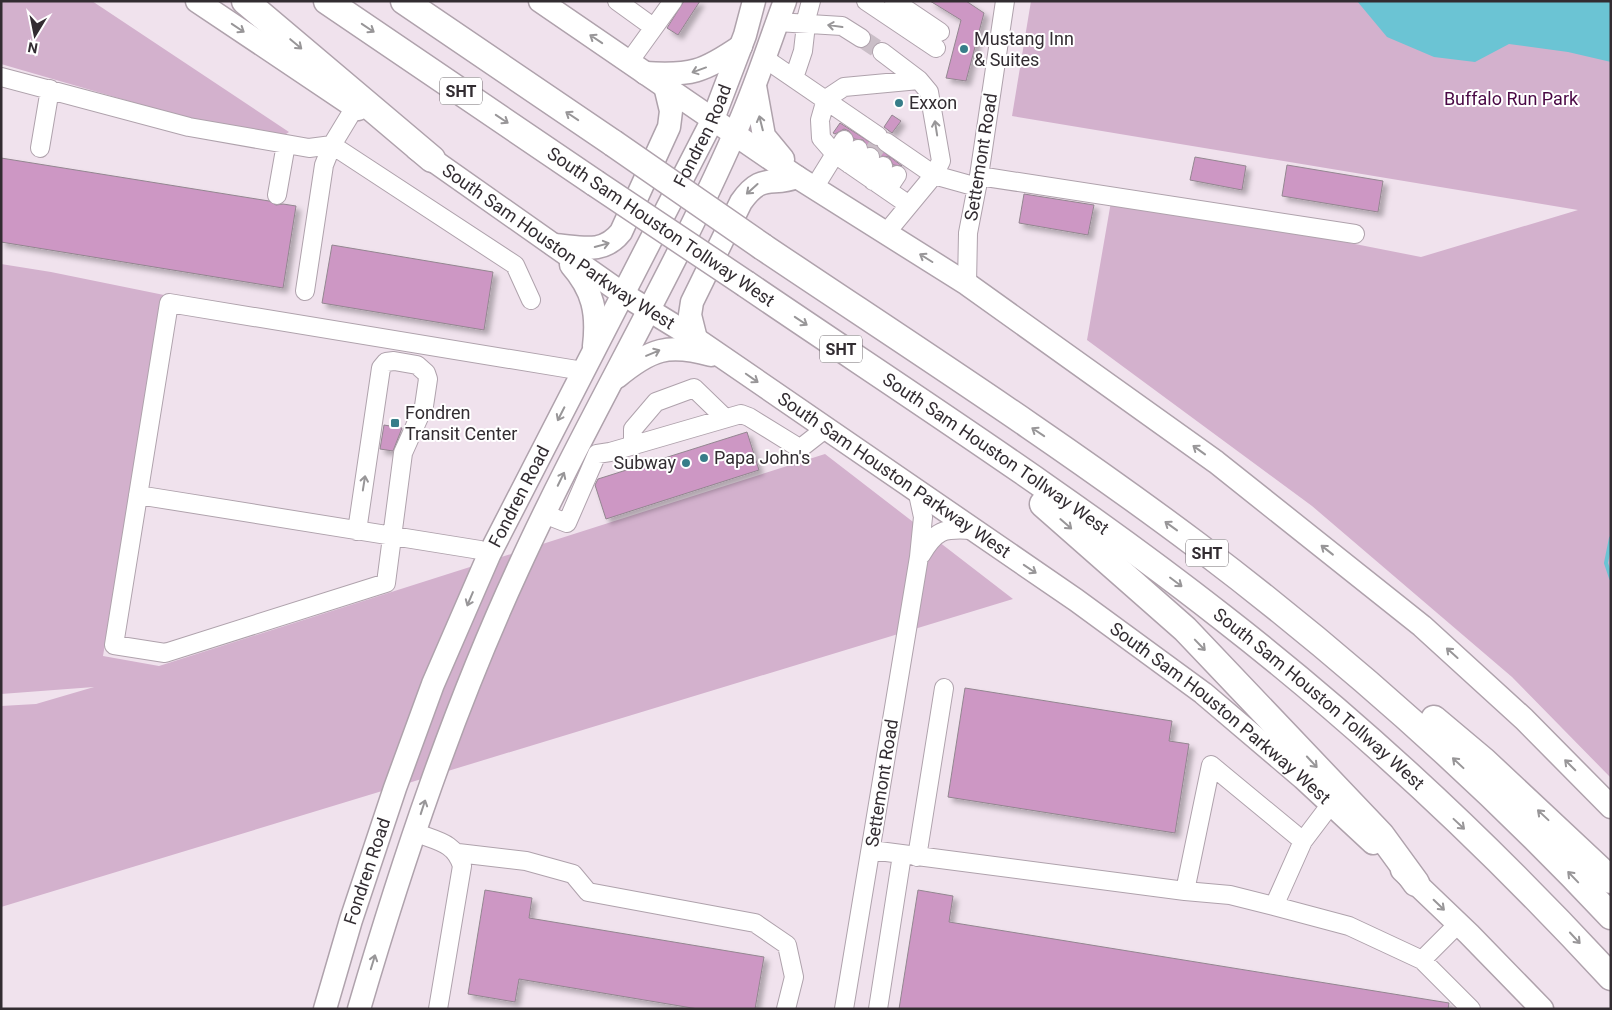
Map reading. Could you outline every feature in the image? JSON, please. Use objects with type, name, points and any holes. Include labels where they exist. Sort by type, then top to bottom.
[{"type":"highway","points":[[245,1],[432,159]]},
{"type":"highway","name":"South Sam Houston Tollway West","points":[[327,1],[936,412],[1138,554],[1222,617],[1307,686],[1459,823],[1549,911],[1605,970]]},
{"type":"highway","name":"SHT","points":[[404,1],[763,247],[1041,433],[1198,546],[1295,623],[1427,734],[1503,806],[1609,914]]},
{"type":"highway","points":[[432,1],[475,44],[513,77]]},
{"type":"highway","points":[[936,412],[1185,629],[1381,835],[1416,883]]},
{"type":"highway","points":[[1198,546],[1365,665],[1421,708],[1484,761],[1611,880]]},
{"type":"main road","name":"South Sam Houston Parkway West","points":[[198,1],[432,159],[623,294],[696,339],[918,494],[1076,600],[1203,692],[1331,804],[1416,883],[1542,1009]]},
{"type":"main road","name":"Fondren Road","points":[[325,1009],[351,920],[384,821],[434,684],[489,555],[714,119],[741,46],[754,1]]},
{"type":"main road","points":[[552,5],[637,67],[806,182],[967,284],[1216,462],[1422,626],[1524,719],[1608,804]]},
{"type":"main road","name":"Fondren Road","points":[[359,1009],[414,832],[471,679],[517,570],[544,514],[589,448],[612,380],[649,310],[735,134],[781,11]]},
{"type":"main road","points":[[637,67],[672,75],[691,73],[714,65],[741,46]]},
{"type":"main road","points":[[754,82],[764,136],[806,182]]},
{"type":"main road","points":[[554,245],[601,248],[613,242],[622,232],[669,127],[671,111],[665,86]]},
{"type":"main road","points":[[696,339],[690,315],[692,302],[748,191],[767,180],[806,182]]},
{"type":"main road","points":[[554,245],[585,281],[592,301],[596,333],[594,350]]},
{"type":"main road","points":[[612,380],[638,359],[664,349],[693,350],[724,359]]},
{"type":"main road","points":[[489,555],[517,570]]},
{"type":"main road","points":[[384,821],[414,832]]},
{"type":"street","points":[[617,1],[653,28]]},
{"type":"street","points":[[637,67],[653,28],[672,1]]},
{"type":"street","points":[[794,78],[803,51],[811,1]]},
{"type":"street","points":[[866,1],[938,40],[894,1]]},
{"type":"street","name":"Settemont Road","points":[[967,284],[968,233],[978,182],[1005,1]]},
{"type":"street","points":[[781,11],[806,25],[842,26],[862,38]]},
{"type":"street","points":[[882,52],[919,80],[929,92],[941,161],[934,175],[886,233]]},
{"type":"street","points":[[764,58],[826,100],[873,153],[909,205]]},
{"type":"street","points":[[1,77],[189,127],[309,148],[332,145],[515,266],[531,300]]},
{"type":"street","points":[[919,80],[844,88],[826,100],[820,120],[821,138],[873,153],[934,175],[1355,234]]},
{"type":"street","points":[[40,148],[50,89]]},
{"type":"street","points":[[305,291],[324,166],[332,145],[355,107]]},
{"type":"street","points":[[277,195],[286,144]]},
{"type":"street","points":[[806,182],[873,153]]},
{"type":"street","points":[[357,531],[381,368],[386,362],[394,361],[417,365],[426,372],[428,379],[424,406],[403,453],[390,536],[386,583],[165,653],[114,645],[170,303],[583,371]]},
{"type":"street","points":[[417,365],[420,344]]},
{"type":"street","points":[[633,446],[633,429],[656,402],[694,388],[725,418]]},
{"type":"street","points":[[589,448],[633,446],[741,414],[796,446],[802,447],[825,429]]},
{"type":"street","name":"Settemont Road","points":[[844,1009],[919,558],[923,516],[918,494]]},
{"type":"street","points":[[138,495],[480,550],[489,555]]},
{"type":"street","name":"Settemont Road","points":[[919,558],[936,533],[953,528],[972,530]]},
{"type":"street","points":[[878,1009],[944,688]]},
{"type":"street","points":[[1185,891],[1211,765],[1303,841]]},
{"type":"street","points":[[1274,906],[1303,841],[1331,804]]},
{"type":"street","points":[[414,832],[444,844],[458,853],[526,861],[573,874],[588,892],[755,923],[787,945],[794,976],[786,1009]]},
{"type":"street","points":[[871,850],[1185,891],[1230,895],[1274,906],[1349,926],[1422,960],[1471,1009]]},
{"type":"street","points":[[438,1009],[462,866],[458,853]]},
{"type":"street","points":[[1422,960],[1458,924]]},
{"type":"green space","points":[[1,1],[92,1],[289,132],[273,143],[1,64]]},
{"type":"green space","name":"Buffalo Run Park","points":[[1031,1],[1611,1],[1611,778],[1512,677],[1312,506],[1087,340],[1112,196],[1421,257],[1578,210],[1012,116]]},
{"type":"green space","points":[[1,264],[164,295],[103,656],[159,666],[825,454],[1013,599],[1,907],[1,706],[36,704],[94,687],[1,694]]},
{"type":"water","points":[[1357,1],[1611,1],[1611,62],[1568,52],[1509,44],[1475,62],[1434,57],[1387,37]]},
{"type":"building","points":[[684,1],[700,1],[678,35],[667,28]]},
{"type":"building","name":"Mustang Inn & Suites","points":[[930,1],[966,1],[984,13],[966,81],[946,78],[961,20]]},
{"type":"building","points":[[892,115],[901,121],[892,133],[884,127]]},
{"type":"building","points":[[840,123],[876,146],[902,166],[893,165],[889,157],[880,156],[876,148],[868,147],[863,140],[854,139],[849,131],[844,129],[835,134],[833,133]]},
{"type":"building","points":[[1195,157],[1246,166],[1242,190],[1190,180]]},
{"type":"building","points":[[1,158],[269,201],[276,205],[296,206],[283,288],[1,242]]},
{"type":"building","points":[[1287,165],[1383,181],[1378,212],[1282,196]]},
{"type":"building","points":[[1024,194],[1094,205],[1088,235],[1019,223]]},
{"type":"building","points":[[332,245],[493,272],[484,330],[322,303]]},
{"type":"building","points":[[384,425],[402,428],[393,451],[380,449]]},
{"type":"building","points":[[747,432],[759,470],[606,519],[595,485],[598,479]]},
{"type":"building","points":[[965,688],[1172,721],[1169,741],[1189,744],[1175,833],[948,797]]},
{"type":"building","points":[[485,890],[532,898],[529,918],[764,957],[755,1009],[698,1009],[519,979],[515,1002],[468,994]]},
{"type":"building","points":[[918,890],[953,896],[949,922],[1449,1003],[1448,1009],[899,1009]]},
{"type":"waterway","points":[[1611,538],[1606,563],[1611,578]]},
{"type":"tunnel","points":[[861,38],[882,52]]},
{"type":"tunnel","points":[[870,157],[882,138]]},
{"type":"place","name":"Mustang Inn & Suites","points":[[964,49]]},
{"type":"place","name":"Exxon","points":[[899,103]]},
{"type":"place","name":"Fondren Transit Center","points":[[395,423]]},
{"type":"place","name":"Papa John's","points":[[704,458]]},
{"type":"place","name":"Subway","points":[[686,463]]}]
